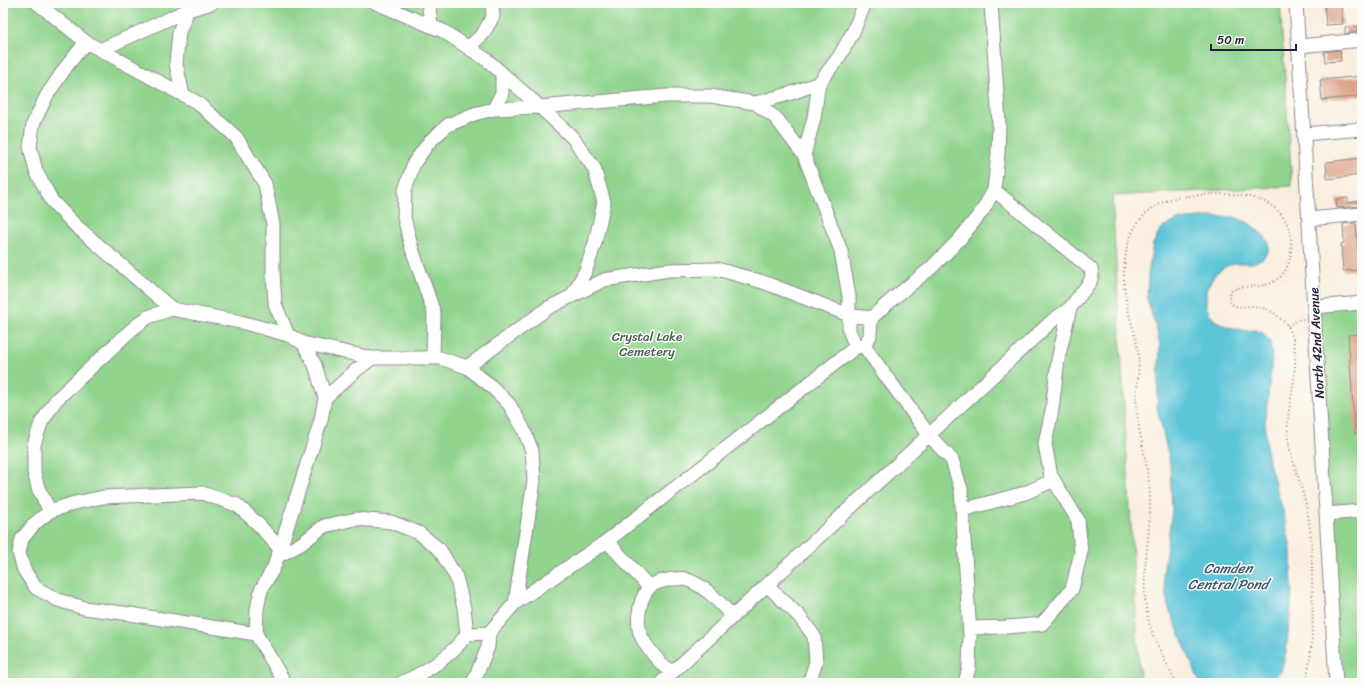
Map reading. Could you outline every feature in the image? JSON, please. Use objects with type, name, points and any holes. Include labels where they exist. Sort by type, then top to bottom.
[{"type":"street","points":[[37,3],[86,42],[198,103],[236,138],[265,184],[273,224],[275,304],[288,335]]},
{"type":"street","points":[[100,50],[188,10],[212,3]]},
{"type":"street","points":[[376,3],[443,31],[487,60],[573,138],[594,168],[604,202],[595,243],[586,270],[572,296]]},
{"type":"street","points":[[431,3],[431,26]]},
{"type":"street","points":[[469,47],[483,34],[492,16],[492,3]]},
{"type":"street","points":[[804,156],[814,118],[819,83],[839,57],[853,32],[865,3]]},
{"type":"street","points":[[473,683],[488,647],[489,633],[515,603],[607,541],[860,346],[870,336],[871,318],[931,268],[959,240],[983,210],[994,190],[998,153],[999,124],[991,3]]},
{"type":"street","name":"North 42nd Avenue","points":[[1296,3],[1336,683]]},
{"type":"street","points":[[183,95],[176,64],[179,32],[188,10]]},
{"type":"street","points":[[1299,46],[1362,40]]},
{"type":"street","points":[[86,42],[66,67],[47,95],[33,124],[30,147],[36,171],[52,201],[75,225],[172,309]]},
{"type":"street","points":[[494,109],[502,93],[502,74]]},
{"type":"street","points":[[433,358],[434,314],[411,246],[404,217],[405,190],[414,163],[430,140],[448,124],[474,114],[494,109],[540,107],[666,96],[710,96],[755,103],[789,94],[819,83]]},
{"type":"street","points":[[755,103],[776,118],[804,156],[820,194],[841,251],[848,296],[849,330],[929,435],[952,460],[961,489],[970,628],[969,668],[965,683]]},
{"type":"street","points":[[1304,134],[1362,129]]},
{"type":"street","points":[[661,683],[1052,321],[1070,308],[1090,282],[1092,276],[1091,269],[994,190]]},
{"type":"street","points":[[1309,219],[1362,214]]},
{"type":"street","points":[[466,367],[548,308],[604,280],[669,270],[717,269],[763,282],[849,314],[871,318]]},
{"type":"street","points":[[1314,307],[1362,303]]},
{"type":"street","points":[[970,628],[1042,624],[1072,589],[1081,552],[1078,520],[1051,476],[1045,444],[1052,410],[1058,359],[1070,308]]},
{"type":"street","points":[[50,511],[38,488],[34,472],[34,444],[41,423],[56,400],[131,330],[148,317],[172,309],[242,322],[288,335],[303,343],[372,358],[440,358],[466,367],[491,386],[509,404],[523,428],[532,451],[534,481],[515,603]]},
{"type":"street","points":[[284,683],[256,634],[257,608],[261,590],[274,567],[279,553],[321,420],[325,398],[315,365],[303,343]]},
{"type":"street","points":[[325,398],[372,358]]},
{"type":"street","points":[[962,510],[999,502],[1025,493],[1054,480]]},
{"type":"street","points":[[256,634],[84,608],[58,600],[36,588],[24,570],[18,553],[22,539],[34,524],[50,511],[75,502],[103,496],[202,493],[237,505],[259,525],[279,553]]},
{"type":"street","points":[[1326,514],[1362,511]]},
{"type":"street","points":[[279,553],[301,544],[324,526],[356,519],[391,522],[419,533],[440,550],[456,577],[464,608],[466,634],[458,647],[410,681]]},
{"type":"street","points":[[607,541],[649,588]]},
{"type":"street","points":[[672,673],[656,659],[641,638],[638,619],[641,601],[649,588],[665,580],[684,578],[702,587],[733,617]]},
{"type":"street","points":[[768,585],[799,616],[814,636],[816,662],[809,683]]},
{"type":"street","points":[[466,634],[489,633]]},
{"type":"path","points":[[1176,683],[1150,626],[1146,611],[1144,573],[1149,531],[1150,493],[1136,403],[1139,368],[1138,351],[1126,304],[1123,271],[1128,242],[1137,223],[1154,207],[1167,200],[1184,196],[1226,194],[1259,199],[1282,216],[1289,228],[1292,251],[1290,262],[1286,270],[1275,281],[1262,286],[1236,288],[1230,292],[1229,299],[1230,303],[1238,307],[1252,306],[1268,310],[1288,326],[1293,342],[1295,357],[1293,390],[1288,419],[1289,446],[1304,495],[1309,518],[1312,562],[1312,636],[1308,672],[1305,683]]},
{"type":"path","points":[[1288,326],[1298,320],[1305,319]]},
{"type":"green space","name":"Crystal Lake Cemetery","points":[[3,3],[1280,3],[1292,186],[1112,196],[1140,683],[3,683]]},
{"type":"green space","points":[[1362,304],[1362,683],[1336,683],[1314,307]]},
{"type":"water","name":"Camden Central Pond","points":[[1209,217],[1234,217],[1249,223],[1264,236],[1269,243],[1269,250],[1263,258],[1253,263],[1234,263],[1216,273],[1206,289],[1206,307],[1214,320],[1228,327],[1247,331],[1255,330],[1263,333],[1270,342],[1272,359],[1265,423],[1267,456],[1283,511],[1291,549],[1292,595],[1286,652],[1281,671],[1271,683],[1200,683],[1168,606],[1163,575],[1172,511],[1170,462],[1157,407],[1160,346],[1156,327],[1147,299],[1148,276],[1153,244],[1161,229],[1178,220]]},
{"type":"building","points":[[1324,3],[1341,3],[1343,24],[1326,25]]},
{"type":"building","points":[[1357,26],[1357,32],[1345,34],[1345,27]]},
{"type":"building","points":[[1340,50],[1341,61],[1325,62],[1324,52]]},
{"type":"building","points":[[1362,76],[1362,96],[1322,100],[1320,80]]},
{"type":"building","points":[[1362,158],[1362,175],[1327,179],[1326,162]]},
{"type":"building","points":[[1348,198],[1348,203],[1362,201],[1362,206],[1337,208],[1336,199]]},
{"type":"building","points":[[1356,223],[1358,252],[1362,252],[1362,267],[1359,268],[1359,270],[1343,271],[1341,244],[1344,243],[1343,224]]},
{"type":"building","points":[[1362,334],[1362,433],[1355,434],[1348,335]]}]
